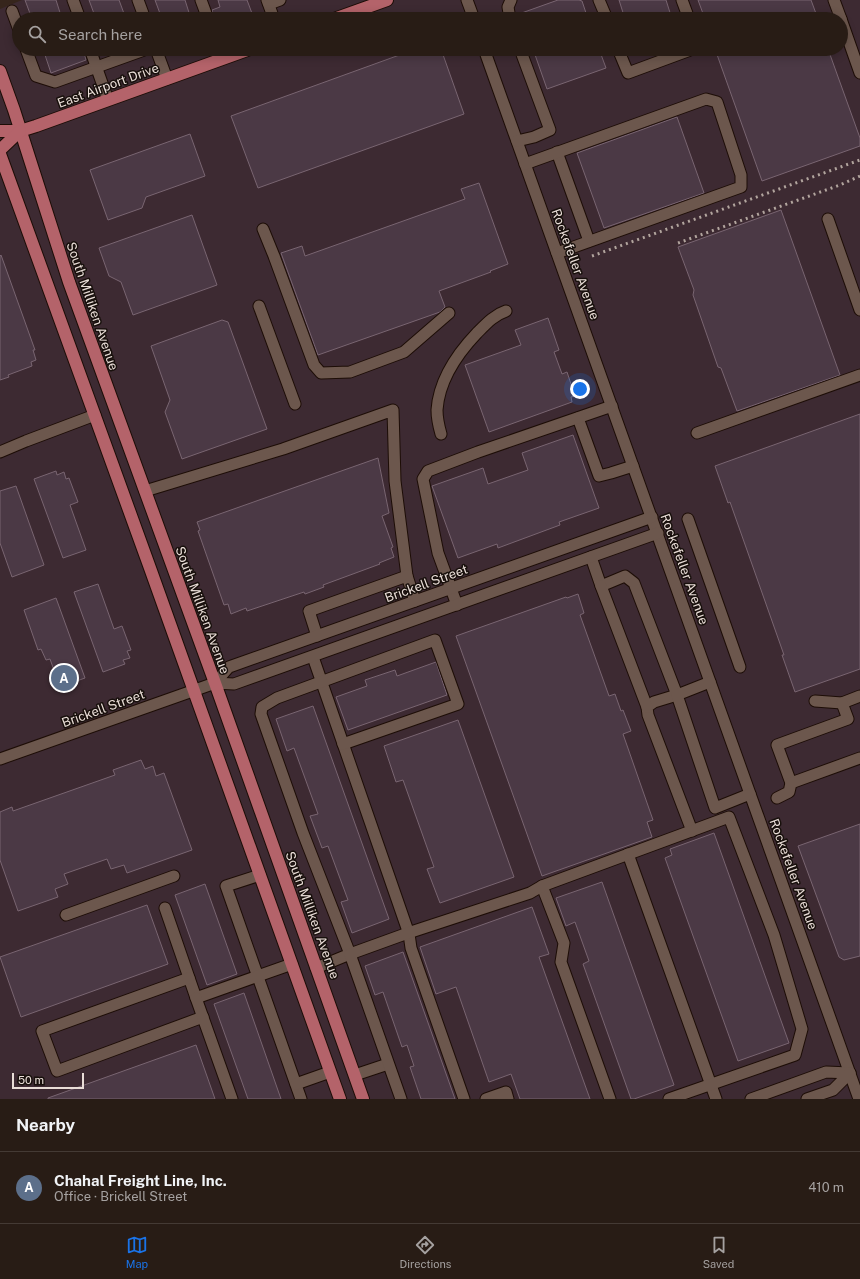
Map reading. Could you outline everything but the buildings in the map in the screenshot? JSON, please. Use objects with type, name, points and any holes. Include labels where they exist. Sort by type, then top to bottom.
[{"type":"main road","points":[[354,12],[387,0]]},
{"type":"main road","name":"East Airport Drive","points":[[0,131],[20,130],[108,100],[167,79],[216,56]]},
{"type":"main road","name":"South Milliken Avenue","points":[[0,71],[69,282],[215,683],[363,1099]]},
{"type":"main road","name":"East Airport Drive","points":[[0,150],[20,130]]},
{"type":"main road","points":[[0,154],[340,1099]]},
{"type":"street","points":[[73,0],[77,12]]},
{"type":"street","points":[[138,0],[142,12]]},
{"type":"street","points":[[201,0],[205,12]]},
{"type":"street","points":[[272,12],[268,2],[280,0]]},
{"type":"street","points":[[467,0],[471,12]]},
{"type":"street","points":[[509,12],[508,7],[511,0]]},
{"type":"street","points":[[599,0],[604,12]]},
{"type":"street","points":[[682,0],[686,12]]},
{"type":"street","points":[[834,0],[838,12]]},
{"type":"street","points":[[848,39],[860,73]]},
{"type":"street","points":[[29,56],[36,76],[55,82],[129,56]]},
{"type":"street","points":[[93,56],[108,100]]},
{"type":"street","points":[[159,56],[167,79]]},
{"type":"street","name":"Rockefeller Avenue","points":[[487,56],[859,1099]]},
{"type":"street","points":[[517,141],[534,137],[550,130],[523,56]]},
{"type":"street","points":[[621,56],[628,72],[673,56]]},
{"type":"street","points":[[525,164],[706,99],[717,102],[741,175],[741,187],[557,253]]},
{"type":"street","points":[[557,152],[589,241]]},
{"type":"street","points":[[828,219],[860,310]]},
{"type":"street","points":[[263,229],[314,365],[321,373],[350,372],[404,352],[449,313]]},
{"type":"street","points":[[258,306],[295,404]]},
{"type":"street","points":[[441,434],[437,411],[441,393],[455,359],[463,347],[490,320],[506,311]]},
{"type":"street","points":[[697,433],[860,375]]},
{"type":"street","points":[[457,605],[438,553],[423,479],[428,471],[478,452],[612,406]]},
{"type":"street","points":[[145,491],[282,449],[393,410],[395,481],[406,576],[415,601]]},
{"type":"street","points":[[0,452],[26,440],[95,415]]},
{"type":"street","points":[[578,418],[599,476],[633,466]]},
{"type":"street","name":"Brickell Street","points":[[215,683],[229,667],[652,517]]},
{"type":"street","points":[[688,520],[740,667]]},
{"type":"street","name":"Brickell Street","points":[[0,759],[215,683],[234,684],[313,657],[658,533]]},
{"type":"street","points":[[591,557],[692,831]]},
{"type":"street","points":[[317,636],[309,611],[406,576]]},
{"type":"street","points":[[601,586],[625,576],[634,583],[676,695],[716,808],[719,821]]},
{"type":"street","points":[[343,744],[458,704],[435,640],[277,698],[262,706],[261,714],[303,833],[350,954],[401,1099]]},
{"type":"street","points":[[313,657],[408,933],[411,948],[464,1099]]},
{"type":"street","points":[[647,707],[654,702],[710,682]]},
{"type":"street","points":[[815,700],[842,703],[860,696]]},
{"type":"street","points":[[777,798],[789,792],[791,783],[777,745],[848,719],[842,703]]},
{"type":"street","points":[[791,783],[860,758]]},
{"type":"street","points":[[716,808],[750,794]]},
{"type":"street","points":[[316,968],[408,933],[530,893],[542,886],[729,817],[774,935],[802,1029],[795,1055],[669,1099]]},
{"type":"street","points":[[628,854],[716,1099]]},
{"type":"street","points":[[260,875],[226,886],[302,1099]]},
{"type":"street","points":[[66,915],[174,876]]},
{"type":"street","points":[[542,886],[564,943],[561,962],[610,1099]]},
{"type":"street","points":[[165,908],[232,1099]]},
{"type":"street","points":[[196,998],[292,964]]},
{"type":"street","points":[[190,978],[42,1031],[56,1071],[203,1017]]},
{"type":"street","points":[[355,1075],[388,1064]]},
{"type":"street","points":[[296,1084],[330,1072]]},
{"type":"street","points":[[751,1099],[826,1072],[850,1073]]},
{"type":"street","points":[[807,1099],[834,1090],[850,1073]]},
{"type":"street","points":[[486,1099],[506,1092],[508,1099]]},
{"type":"shaded area","points":[[22,0],[860,0],[860,1099],[0,1099],[0,9]]},
{"type":"railway","points":[[592,256],[860,160]]},
{"type":"railway","points":[[678,243],[840,185],[860,176]]},
{"type":"place","name":"Chahal Freight Line, Inc.","points":[[64,678]]}]
